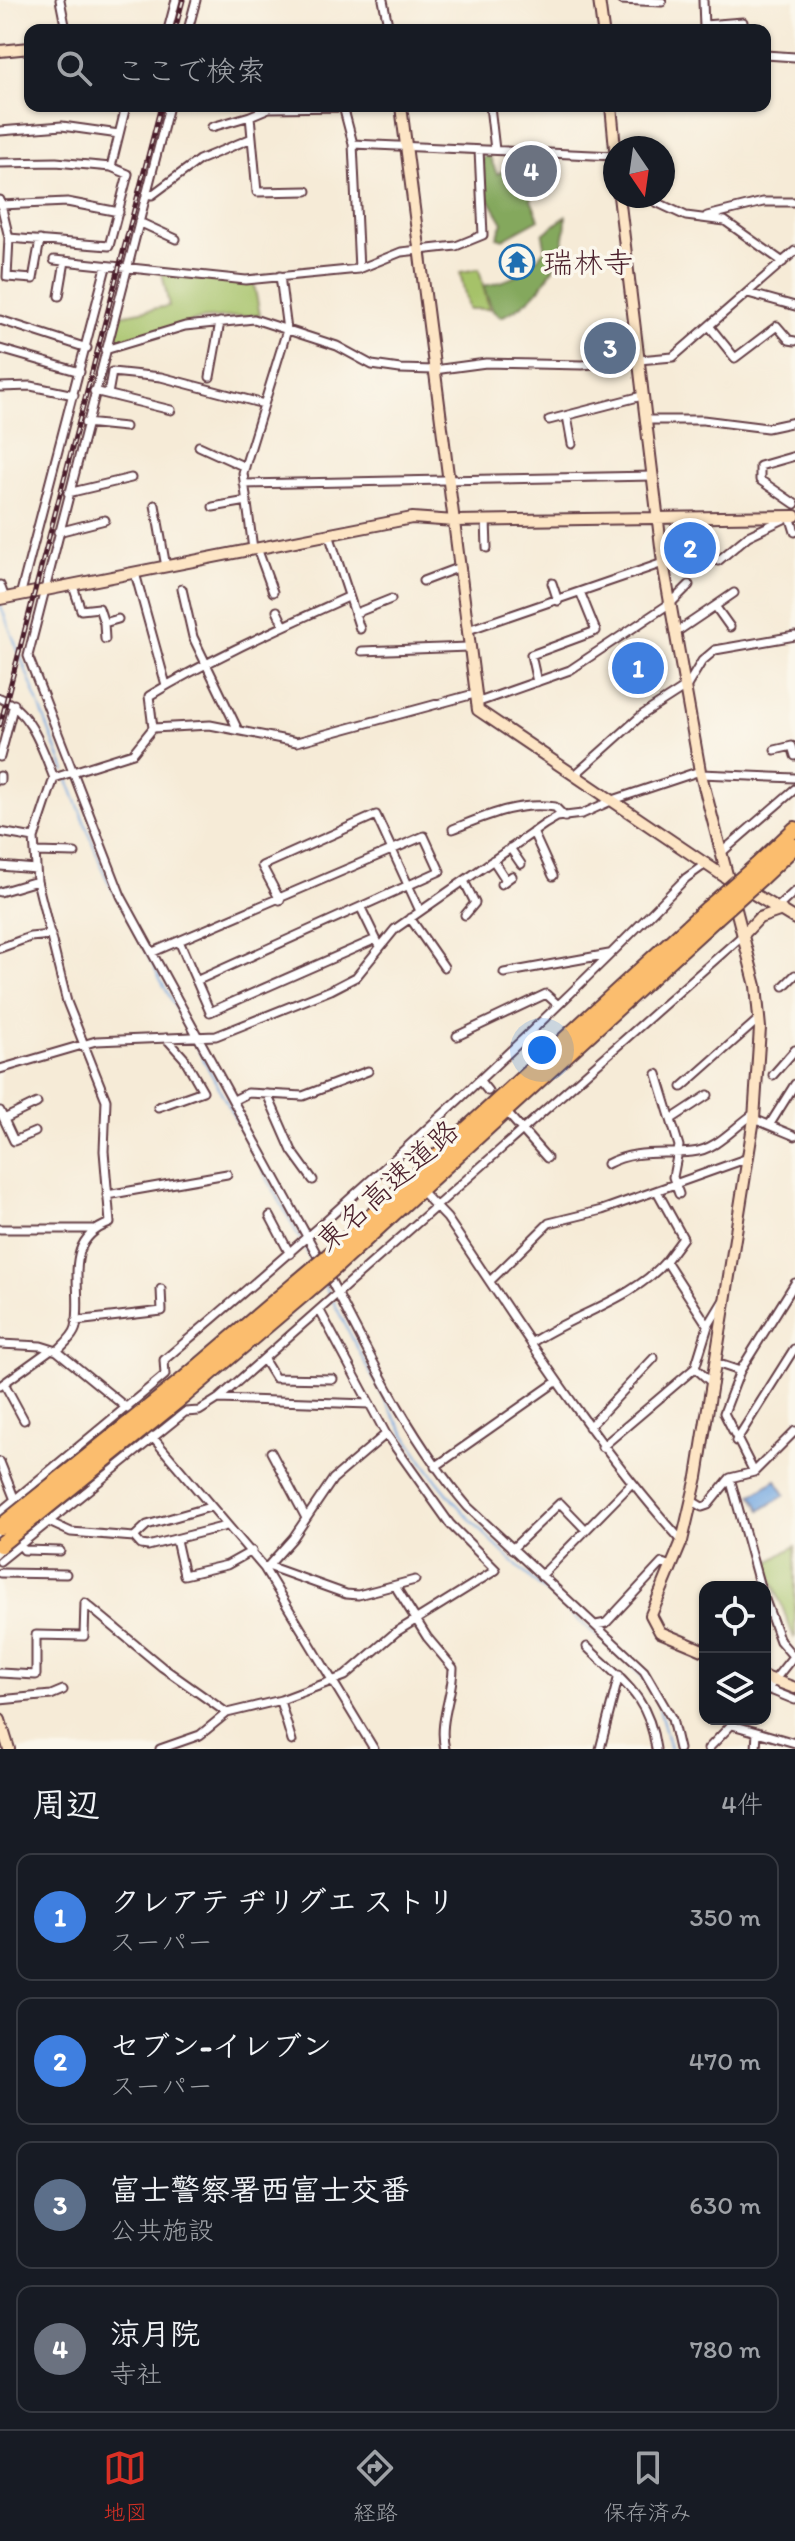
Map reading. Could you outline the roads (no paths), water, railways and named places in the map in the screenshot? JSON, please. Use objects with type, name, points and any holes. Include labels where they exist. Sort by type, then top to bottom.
[{"type":"highway","name":"東名高速道路","points":[[758,872],[795,829]]},
{"type":"highway","name":"東名高速道路","points":[[0,1545],[331,1262],[712,913],[758,872],[795,846]]},
{"type":"highway","name":"東名高速道路","points":[[0,1527],[182,1389]]},
{"type":"street","points":[[60,0],[65,24]]},
{"type":"street","points":[[170,24],[176,0]]},
{"type":"street","points":[[190,24],[196,0]]},
{"type":"street","points":[[383,0],[388,24]]},
{"type":"street","points":[[599,0],[602,24]]},
{"type":"street","points":[[621,0],[662,2]]},
{"type":"street","points":[[703,0],[704,24]]},
{"type":"street","points":[[730,24],[743,22]]},
{"type":"street","points":[[0,51],[24,49]]},
{"type":"street","points":[[771,55],[795,57]]},
{"type":"street","points":[[111,167],[124,112]]},
{"type":"street","points":[[167,112],[85,423],[28,656],[111,874],[309,1237],[398,1410],[435,1467],[468,1507],[596,1625],[655,1686],[672,1719],[679,1749]]},
{"type":"street","points":[[212,127],[258,112]]},
{"type":"street","points":[[344,112],[353,144],[359,269]]},
{"type":"street","points":[[402,112],[478,710],[728,878],[795,919]]},
{"type":"street","points":[[491,112],[495,150]]},
{"type":"street","points":[[612,112],[614,136]]},
{"type":"street","points":[[250,116],[257,192],[307,191]]},
{"type":"street","points":[[0,131],[62,126],[119,134]]},
{"type":"street","points":[[146,194],[152,195],[199,160],[252,138]]},
{"type":"street","points":[[353,144],[603,155]]},
{"type":"street","points":[[54,260],[237,280],[359,269],[421,249],[456,246],[483,235],[479,150]]},
{"type":"street","points":[[0,163],[56,162],[111,167],[126,170],[128,174],[109,246],[9,238]]},
{"type":"street","points":[[40,240],[33,279],[7,277],[9,238],[1,203],[67,202],[119,212]]},
{"type":"street","points":[[703,217],[763,202],[795,202]]},
{"type":"street","points":[[620,208],[663,563],[678,631],[700,772],[743,935],[760,1018],[755,1116],[692,1501],[682,1541],[652,1607],[654,1626],[660,1632],[699,1648]]},
{"type":"street","points":[[666,208],[725,221],[783,262]]},
{"type":"street","points":[[139,222],[176,239]]},
{"type":"street","points":[[105,350],[185,326],[254,319],[337,346],[372,365],[434,370],[486,363],[638,361],[673,357],[795,251]]},
{"type":"street","points":[[59,296],[65,261]]},
{"type":"street","points":[[20,596],[106,267]]},
{"type":"street","points":[[273,592],[255,548],[244,484],[245,467],[287,330],[280,276]]},
{"type":"street","points":[[748,293],[795,306]]},
{"type":"street","points":[[0,320],[87,348]]},
{"type":"street","points":[[210,377],[220,322]]},
{"type":"street","points":[[710,327],[735,358],[777,326],[789,340],[795,341]]},
{"type":"street","points":[[0,349],[80,372]]},
{"type":"street","points":[[108,394],[112,372],[137,373],[264,404]]},
{"type":"street","points":[[0,387],[31,386],[74,395]]},
{"type":"street","points":[[94,391],[171,410]]},
{"type":"street","points":[[549,420],[642,396]]},
{"type":"street","points":[[567,416],[572,444]]},
{"type":"street","points":[[645,420],[703,420],[767,428],[795,422]]},
{"type":"street","points":[[85,423],[125,427]]},
{"type":"street","points":[[199,446],[245,467]]},
{"type":"street","points":[[795,456],[760,466],[760,480],[795,504]]},
{"type":"street","points":[[244,484],[653,476]]},
{"type":"street","points":[[68,493],[131,478]]},
{"type":"street","points":[[213,507],[247,501]]},
{"type":"street","points":[[155,505],[166,567]]},
{"type":"street","points":[[0,585],[3,598],[42,593],[412,518],[455,521],[793,515]]},
{"type":"street","points":[[793,515],[795,532]]},
{"type":"street","points":[[718,561],[748,536],[793,515]]},
{"type":"street","points":[[58,532],[105,520]]},
{"type":"street","points":[[486,520],[487,548]]},
{"type":"street","points":[[329,534],[360,629]]},
{"type":"street","points":[[468,630],[581,594],[663,563]]},
{"type":"street","points":[[423,581],[460,567]]},
{"type":"street","points":[[135,573],[166,685]]},
{"type":"street","points":[[552,583],[558,601]]},
{"type":"street","points":[[153,728],[210,725],[297,742],[537,682],[570,670],[672,602],[689,585]]},
{"type":"street","points":[[73,586],[81,610],[99,608],[105,639]]},
{"type":"street","points":[[182,589],[193,637],[238,730]]},
{"type":"street","points":[[678,631],[734,593]]},
{"type":"street","points":[[537,682],[531,655],[596,631],[581,594]]},
{"type":"street","points":[[0,1229],[93,1229],[110,1223],[104,1151],[106,1100],[67,1002],[37,881],[34,838],[58,776],[133,753],[153,728],[149,696],[166,685],[205,662],[348,597]]},
{"type":"street","points":[[356,613],[391,599]]},
{"type":"street","points":[[715,606],[730,627]]},
{"type":"street","points":[[277,611],[284,626]]},
{"type":"street","points":[[104,623],[118,619]]},
{"type":"street","points":[[576,774],[642,715],[687,686],[702,661],[715,650],[795,636]]},
{"type":"street","points":[[362,651],[468,647]]},
{"type":"street","points":[[0,698],[14,704],[58,776]]},
{"type":"street","points":[[0,757],[14,704]]},
{"type":"street","points":[[775,750],[792,746],[795,756]]},
{"type":"street","points":[[179,941],[210,1012],[378,942],[557,817],[582,814],[613,800],[700,772],[795,778]]},
{"type":"street","points":[[722,852],[795,789]]},
{"type":"street","points":[[453,829],[526,805],[555,807],[565,817]]},
{"type":"street","points":[[280,900],[262,866],[376,815],[420,911]]},
{"type":"street","points":[[0,832],[34,838]]},
{"type":"street","points":[[533,832],[553,876]]},
{"type":"street","points":[[153,952],[424,836],[440,871],[196,981]]},
{"type":"street","points":[[510,848],[521,864]]},
{"type":"street","points":[[35,852],[75,853]]},
{"type":"street","points":[[493,860],[506,880]]},
{"type":"street","points":[[0,1512],[165,1375],[164,1360],[290,1254],[480,1081],[686,878],[708,862]]},
{"type":"street","points":[[0,866],[36,869]]},
{"type":"street","points":[[0,892],[37,881]]},
{"type":"street","points":[[464,881],[475,903],[465,915]]},
{"type":"street","points":[[0,1561],[185,1412],[199,1411],[218,1399],[339,1295],[759,918],[780,909],[795,891]]},
{"type":"street","points":[[361,908],[378,942]]},
{"type":"street","points":[[410,918],[444,967]]},
{"type":"street","points":[[0,948],[30,937],[51,935]]},
{"type":"street","points":[[0,1069],[83,1044],[216,1036],[346,983],[356,977],[378,942]]},
{"type":"street","points":[[504,973],[611,953]]},
{"type":"street","points":[[784,986],[795,975]]},
{"type":"street","points":[[457,1036],[546,994],[558,1005]]},
{"type":"street","points":[[682,1087],[760,1018]]},
{"type":"street","points":[[158,1107],[203,1091],[184,1058],[166,1038]]},
{"type":"street","points":[[773,1075],[795,1050]]},
{"type":"street","points":[[234,1100],[248,1093],[303,1096],[368,1071]]},
{"type":"street","points":[[657,1074],[673,1118],[680,1152],[673,1177],[679,1194]]},
{"type":"street","points":[[480,1081],[488,1091]]},
{"type":"street","points":[[770,1124],[795,1084]]},
{"type":"street","points":[[267,1094],[292,1151],[313,1180]]},
{"type":"street","points":[[673,1118],[708,1095]]},
{"type":"street","points":[[4,1119],[37,1103]]},
{"type":"street","points":[[0,1111],[14,1141],[35,1132]]},
{"type":"street","points":[[509,1115],[547,1158]]},
{"type":"street","points":[[755,1116],[792,1136],[795,1127]]},
{"type":"street","points":[[607,1164],[622,1156],[650,1151],[692,1152],[716,1143],[755,1116]]},
{"type":"street","points":[[490,1281],[549,1223],[676,1185],[748,1158]]},
{"type":"street","points":[[391,1162],[401,1170]]},
{"type":"street","points":[[107,1195],[227,1174]]},
{"type":"street","points":[[531,1343],[606,1301],[643,1285],[666,1261],[683,1238],[657,1191]]},
{"type":"street","points":[[424,1194],[437,1207],[490,1281],[602,1447],[682,1541]]},
{"type":"street","points":[[270,1216],[290,1254]]},
{"type":"street","points":[[24,1420],[2,1384],[54,1351],[72,1335],[76,1321],[76,1270],[85,1240],[93,1229]]},
{"type":"street","points":[[666,1261],[708,1326]]},
{"type":"street","points":[[754,1472],[724,1413],[740,1371],[795,1283]]},
{"type":"street","points":[[76,1321],[162,1311],[161,1289]]},
{"type":"street","points":[[602,1447],[695,1368],[708,1326],[727,1292]]},
{"type":"street","points":[[160,1749],[200,1735],[227,1713],[280,1701],[332,1683],[396,1632],[496,1570],[450,1524],[386,1434],[320,1311]]},
{"type":"street","points":[[0,1344],[41,1346],[54,1351],[127,1409],[153,1437],[226,1526],[266,1567],[332,1683],[374,1749]]},
{"type":"street","points":[[736,1441],[794,1349]]},
{"type":"street","points":[[589,1427],[654,1358]]},
{"type":"street","points":[[264,1360],[275,1378],[333,1379]]},
{"type":"street","points":[[716,1363],[740,1371]]},
{"type":"street","points":[[695,1368],[713,1384]]},
{"type":"street","points":[[435,1467],[556,1382]]},
{"type":"street","points":[[218,1399],[370,1404]]},
{"type":"street","points":[[692,1501],[702,1507],[708,1505],[730,1478],[754,1472],[795,1431]]},
{"type":"street","points":[[266,1567],[346,1465],[386,1434]]},
{"type":"street","points":[[271,1452],[306,1518]]},
{"type":"street","points":[[0,1462],[15,1500]]},
{"type":"street","points":[[730,1478],[758,1581]]},
{"type":"street","points":[[541,1576],[631,1484]]},
{"type":"street","points":[[512,1549],[560,1503],[586,1530]]},
{"type":"street","points":[[134,1537],[147,1525],[210,1507]]},
{"type":"street","points":[[49,1522],[71,1532],[134,1537],[148,1546],[226,1526]]},
{"type":"street","points":[[176,1540],[184,1575],[227,1565],[252,1551]]},
{"type":"street","points":[[20,1545],[24,1550],[60,1551]]},
{"type":"street","points":[[596,1625],[606,1623],[662,1563],[671,1566]]},
{"type":"street","points":[[266,1567],[346,1594],[415,1580]]},
{"type":"street","points":[[0,1573],[66,1574]]},
{"type":"street","points":[[395,1586],[453,1668],[453,1688],[441,1734],[445,1749]]},
{"type":"street","points":[[0,1673],[36,1675],[36,1635],[84,1636],[85,1603],[162,1667],[227,1713]]},
{"type":"street","points":[[771,1616],[780,1641],[794,1655],[771,1682]]},
{"type":"street","points":[[587,1647],[636,1692],[648,1716],[656,1749]]},
{"type":"street","points":[[600,1749],[619,1675]]},
{"type":"street","points":[[771,1685],[795,1688]]},
{"type":"street","points":[[771,1687],[795,1700]]},
{"type":"street","points":[[0,1700],[51,1695],[63,1690]]},
{"type":"street","points":[[280,1701],[292,1741]]},
{"type":"street","points":[[0,1720],[9,1749]]},
{"type":"street","points":[[708,1749],[731,1725]]},
{"type":"street","points":[[741,1725],[792,1744]]},
{"type":"street","points":[[756,1749],[757,1732]]},
{"type":"street","points":[[186,1740],[189,1749]]},
{"type":"water","points":[[776,1480],[785,1495],[761,1510],[752,1495]]},
{"type":"waterway","points":[[0,604],[65,771]]},
{"type":"waterway","points":[[67,777],[105,875],[190,1035]]},
{"type":"waterway","points":[[193,1040],[300,1239]]},
{"type":"waterway","points":[[303,1244],[311,1260]]},
{"type":"waterway","points":[[323,1283],[330,1295]]},
{"type":"waterway","points":[[333,1301],[402,1429],[452,1499],[516,1565],[631,1664],[648,1684]]},
{"type":"waterway","points":[[657,1700],[670,1749]]},
{"type":"railway","points":[[177,24],[183,0]]},
{"type":"railway","points":[[0,725],[159,112]]},
{"type":"place","name":"涼月院","points":[[531,171]]},
{"type":"place","name":"瑞林寺","points":[[517,262]]},
{"type":"place","name":"富士警察署西富士交番","points":[[610,348]]},
{"type":"place","name":"セブン-イレブン","points":[[690,548]]},
{"type":"place","name":"クレアテ ヂリグエ ストリ","points":[[638,668]]}]
